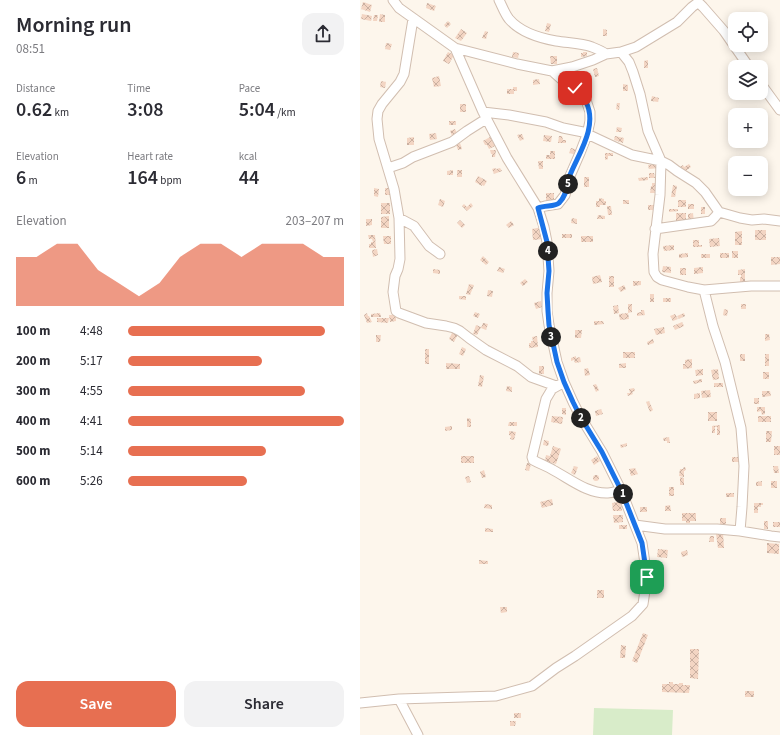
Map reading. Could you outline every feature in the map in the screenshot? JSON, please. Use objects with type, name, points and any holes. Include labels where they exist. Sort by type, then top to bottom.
[{"type":"street","points":[[393,0],[413,19],[455,48],[516,64],[552,71],[572,67],[606,54],[621,52],[641,45],[677,22],[696,4],[700,4],[724,31],[744,60]]},
{"type":"street","points":[[499,0],[508,18],[517,27],[528,33],[541,38],[593,47],[606,54]]},
{"type":"street","points":[[413,19],[404,74],[400,82],[382,104],[378,111],[377,119],[379,139],[394,189],[399,218],[400,259],[395,276],[393,292],[396,311],[426,323],[454,328],[486,350],[517,366],[531,377],[560,384]]},
{"type":"street","points":[[360,703],[399,699],[496,696],[532,686],[632,616],[643,604],[647,577],[642,543],[621,490],[602,452],[560,384],[549,325],[547,293],[549,271],[547,242],[538,208],[507,158],[485,115],[455,48]]},
{"type":"street","points":[[621,52],[629,62],[634,72],[648,131],[661,161],[660,195],[653,254],[654,272],[657,277],[688,288],[704,290],[750,286],[780,286]]},
{"type":"street","points":[[538,208],[555,205],[560,202],[587,135],[590,121],[590,112],[583,94],[552,71]]},
{"type":"street","points":[[768,94],[780,110]]},
{"type":"street","points":[[388,168],[452,142],[485,115],[509,115],[534,119],[577,131],[606,143],[627,154],[661,161],[696,183],[705,192],[719,212],[746,219],[778,218]]},
{"type":"street","points":[[655,229],[711,220],[716,218],[719,212]]},
{"type":"street","points":[[399,218],[414,226],[429,246],[440,254]]},
{"type":"street","points":[[704,290],[713,326],[725,362],[741,428],[744,466],[740,531]]},
{"type":"street","points":[[560,384],[549,393],[546,399],[532,457],[533,460],[554,470],[584,488],[605,493],[621,490]]},
{"type":"street","points":[[635,525],[664,529],[717,529],[780,537]]},
{"type":"street","points":[[399,699],[418,735]]},
{"type":"green space","points":[[594,708],[673,710],[672,735],[593,735]]},
{"type":"building","points":[[363,2],[372,5],[370,12],[361,9]]},
{"type":"building","points":[[427,3],[436,6],[434,11],[426,8]]},
{"type":"building","points":[[362,14],[372,16],[371,21],[361,19]]},
{"type":"building","points":[[380,14],[385,15],[385,22],[379,22]]},
{"type":"building","points":[[374,15],[378,15],[377,21],[373,21]]},
{"type":"building","points":[[448,21],[451,24],[447,28],[444,25]]},
{"type":"building","points":[[547,23],[551,24],[549,32],[545,31]]},
{"type":"building","points":[[461,29],[467,33],[461,41],[455,38]]},
{"type":"building","points":[[603,29],[607,30],[607,36],[603,36]]},
{"type":"building","points":[[485,31],[488,32],[486,39],[482,38]]},
{"type":"building","points":[[386,43],[392,44],[390,50],[385,49]]},
{"type":"building","points":[[448,52],[454,55],[449,64],[443,61]]},
{"type":"building","points":[[513,52],[519,53],[518,58],[512,57]]},
{"type":"building","points":[[587,52],[587,56],[581,57],[581,53]]},
{"type":"building","points":[[550,56],[557,56],[557,64],[551,64]]},
{"type":"building","points":[[648,60],[648,68],[644,68],[644,61]]},
{"type":"building","points":[[597,68],[599,76],[595,77],[593,69]]},
{"type":"building","points":[[570,73],[577,74],[576,78],[570,78]]},
{"type":"building","points":[[439,76],[441,86],[434,87],[432,78]]},
{"type":"building","points":[[539,79],[540,84],[533,85],[533,80]]},
{"type":"building","points":[[381,81],[386,82],[385,88],[380,87]]},
{"type":"building","points":[[623,84],[628,85],[628,91],[623,91]]},
{"type":"building","points":[[513,87],[517,87],[517,91],[514,91],[514,94],[507,94],[507,89],[513,89]]},
{"type":"building","points":[[560,87],[564,87],[564,95],[561,95]]},
{"type":"building","points":[[652,96],[659,98],[658,102],[651,101]]},
{"type":"building","points":[[617,103],[620,103],[619,110],[616,109]]},
{"type":"building","points":[[460,104],[466,104],[466,112],[460,112]]},
{"type":"building","points":[[449,121],[456,121],[456,125],[449,125]]},
{"type":"building","points":[[617,127],[622,128],[621,132],[616,132]]},
{"type":"building","points":[[455,129],[458,135],[453,138],[450,131]]},
{"type":"building","points":[[436,133],[437,139],[430,140],[429,134]]},
{"type":"building","points":[[522,134],[524,139],[520,141],[517,135]]},
{"type":"building","points":[[544,135],[552,136],[551,142],[543,141]]},
{"type":"building","points":[[559,136],[562,136],[563,140],[566,140],[566,143],[558,143]]},
{"type":"building","points":[[615,136],[624,138],[623,143],[614,140]]},
{"type":"building","points":[[414,137],[414,145],[407,145],[407,138]]},
{"type":"building","points":[[490,137],[495,146],[489,149],[483,141]]},
{"type":"building","points":[[460,143],[462,149],[458,150],[456,145]]},
{"type":"building","points":[[571,148],[578,150],[577,155],[569,153]]},
{"type":"building","points":[[490,150],[496,150],[495,157],[492,157]]},
{"type":"building","points":[[550,151],[555,151],[555,159],[546,159],[546,155],[550,155]]},
{"type":"building","points":[[605,153],[613,153],[613,156],[608,156],[608,159],[605,160]]},
{"type":"building","points":[[538,161],[543,161],[543,169],[539,169]]},
{"type":"building","points":[[659,164],[659,168],[649,169],[648,165]]},
{"type":"building","points":[[689,164],[691,167],[684,172],[680,167],[683,165],[684,167]]},
{"type":"building","points":[[500,168],[502,171],[494,174],[492,169]]},
{"type":"building","points":[[453,170],[453,175],[447,175],[447,171]]},
{"type":"building","points":[[457,170],[462,170],[462,177],[457,177]]},
{"type":"building","points":[[649,173],[654,173],[655,178],[649,178]]},
{"type":"building","points":[[478,176],[487,181],[484,186],[475,182]]},
{"type":"building","points":[[584,177],[589,177],[589,187],[584,187]]},
{"type":"building","points":[[648,177],[648,180],[639,181],[638,178]]},
{"type":"building","points":[[652,183],[659,183],[658,193],[650,193]]},
{"type":"building","points":[[673,185],[677,186],[675,197],[671,197]]},
{"type":"building","points":[[374,188],[379,189],[378,197],[374,196]]},
{"type":"building","points":[[385,188],[393,188],[393,195],[385,195]]},
{"type":"building","points":[[546,193],[554,193],[554,201],[546,201]]},
{"type":"building","points":[[599,198],[606,201],[606,205],[596,207],[596,201],[599,201]]},
{"type":"building","points":[[440,199],[445,201],[443,207],[438,205]]},
{"type":"building","points":[[623,200],[629,200],[629,204],[623,204]]},
{"type":"building","points":[[678,200],[686,200],[686,207],[678,207]]},
{"type":"building","points":[[381,203],[390,203],[390,214],[381,214]]},
{"type":"building","points":[[471,203],[473,206],[467,211],[462,206],[464,204],[467,207]]},
{"type":"building","points":[[688,204],[694,204],[694,209],[688,209]]},
{"type":"building","points":[[648,205],[656,205],[656,210],[648,210]]},
{"type":"building","points":[[607,206],[611,206],[612,215],[608,215]]},
{"type":"building","points":[[701,207],[705,207],[705,214],[701,214]]},
{"type":"building","points":[[669,209],[678,209],[678,211],[669,212]]},
{"type":"building","points":[[676,213],[686,213],[686,222],[676,222]]},
{"type":"building","points":[[693,213],[694,222],[688,222],[688,214]]},
{"type":"building","points":[[598,215],[605,216],[605,219],[597,219]]},
{"type":"building","points":[[389,216],[389,228],[381,228],[381,217]]},
{"type":"building","points":[[572,218],[577,219],[577,224],[571,223]]},
{"type":"building","points":[[366,219],[372,219],[372,225],[366,226]]},
{"type":"building","points":[[460,220],[465,225],[462,228],[457,223]]},
{"type":"building","points":[[511,221],[514,225],[509,228],[506,225]]},
{"type":"building","points":[[542,227],[544,239],[533,240],[532,229]]},
{"type":"building","points":[[755,230],[766,230],[766,240],[755,240]]},
{"type":"building","points":[[742,231],[742,245],[735,245],[735,232]]},
{"type":"building","points":[[562,234],[572,234],[572,238],[562,238]]},
{"type":"building","points":[[368,235],[375,235],[376,248],[369,248],[369,244],[373,242],[372,239],[369,239]]},
{"type":"building","points":[[383,236],[391,236],[391,244],[384,244]]},
{"type":"building","points":[[581,236],[593,236],[593,242],[581,242]]},
{"type":"building","points":[[719,238],[720,246],[710,247],[709,239]]},
{"type":"building","points":[[693,240],[699,240],[699,245],[702,245],[702,247],[693,247]]},
{"type":"building","points":[[674,245],[674,250],[664,251],[663,246]]},
{"type":"building","points":[[377,249],[378,255],[373,257],[372,250]]},
{"type":"building","points":[[732,251],[738,251],[738,258],[732,258]]},
{"type":"building","points":[[688,253],[688,257],[679,258],[679,254]]},
{"type":"building","points":[[720,253],[729,253],[729,258],[720,258]]},
{"type":"building","points":[[701,254],[710,254],[710,258],[701,258]]},
{"type":"building","points":[[483,256],[489,262],[486,265],[480,260]]},
{"type":"building","points":[[771,257],[780,257],[780,264],[771,265]]},
{"type":"building","points":[[663,266],[671,267],[671,273],[662,272]]},
{"type":"building","points":[[499,267],[505,269],[503,273],[497,271]]},
{"type":"building","points":[[703,267],[703,273],[694,274],[694,268]]},
{"type":"building","points":[[680,268],[686,268],[686,275],[680,275]]},
{"type":"building","points":[[433,269],[440,270],[440,274],[433,273]]},
{"type":"building","points":[[745,269],[745,283],[740,283],[741,275],[738,275],[738,270]]},
{"type":"building","points":[[600,275],[602,282],[593,284],[592,277]]},
{"type":"building","points":[[609,276],[614,276],[614,287],[609,287]]},
{"type":"building","points":[[525,279],[528,282],[523,286],[520,283]]},
{"type":"building","points":[[633,281],[641,281],[641,285],[633,286]]},
{"type":"building","points":[[469,284],[474,285],[470,295],[466,294]]},
{"type":"building","points":[[624,285],[626,289],[621,292],[618,288]]},
{"type":"building","points":[[488,290],[493,291],[492,297],[487,296]]},
{"type":"building","points":[[650,294],[654,294],[654,302],[650,302]]},
{"type":"building","points":[[459,296],[466,296],[466,300],[459,299]]},
{"type":"building","points":[[663,298],[671,298],[671,302],[663,302]]},
{"type":"building","points":[[541,301],[542,307],[536,309],[534,303]]},
{"type":"building","points":[[628,304],[632,304],[632,312],[628,313]]},
{"type":"building","points":[[741,304],[746,304],[746,309],[741,309]]},
{"type":"building","points":[[618,305],[619,313],[614,314],[613,306]]},
{"type":"building","points":[[724,309],[728,310],[727,316],[723,315]]},
{"type":"building","points":[[641,310],[644,310],[645,315],[637,316],[637,313],[641,312]]},
{"type":"building","points":[[475,312],[480,314],[478,318],[473,316]]},
{"type":"building","points":[[367,313],[372,322],[367,323],[364,315]]},
{"type":"building","points":[[380,313],[381,317],[371,317],[371,314]]},
{"type":"building","points":[[628,313],[629,319],[620,320],[619,314]]},
{"type":"building","points":[[684,313],[685,316],[679,319],[677,316]]},
{"type":"building","points":[[675,314],[678,319],[673,321],[670,316]]},
{"type":"building","points":[[389,315],[396,315],[396,321],[390,322]]},
{"type":"building","points":[[377,318],[389,318],[388,323],[377,322]]},
{"type":"building","points":[[594,321],[603,321],[604,324],[594,325]]},
{"type":"building","points":[[682,322],[684,326],[675,330],[673,326]]},
{"type":"building","points":[[483,323],[488,324],[486,330],[481,328]]},
{"type":"building","points":[[476,325],[481,327],[477,335],[473,334]]},
{"type":"building","points":[[664,327],[665,333],[656,335],[654,329]]},
{"type":"building","points":[[575,330],[582,330],[581,338],[575,338]]},
{"type":"building","points":[[453,331],[458,334],[454,342],[449,339]]},
{"type":"building","points":[[765,334],[769,334],[770,340],[765,341]]},
{"type":"building","points":[[376,335],[381,335],[380,342],[376,342]]},
{"type":"building","points":[[537,336],[538,347],[529,348],[529,343],[533,341],[532,337]]},
{"type":"building","points":[[653,339],[654,343],[648,345],[647,342]]},
{"type":"building","points":[[462,347],[466,349],[463,356],[459,354]]},
{"type":"building","points":[[425,349],[429,349],[429,364],[425,364]]},
{"type":"building","points":[[623,352],[635,352],[635,358],[623,358]]},
{"type":"building","points":[[740,354],[745,354],[745,361],[740,361]]},
{"type":"building","points":[[765,354],[769,354],[769,366],[765,366]]},
{"type":"building","points":[[576,356],[576,358],[580,357],[581,362],[575,363],[574,360],[571,361],[571,358]]},
{"type":"building","points":[[692,359],[692,368],[683,369],[685,360]]},
{"type":"building","points":[[446,363],[460,364],[460,369],[446,369]]},
{"type":"building","points":[[626,363],[626,368],[619,368],[619,364]]},
{"type":"building","points":[[539,366],[544,366],[544,374],[539,374]]},
{"type":"building","points":[[588,368],[590,375],[585,376],[584,369]]},
{"type":"building","points":[[703,369],[703,375],[696,376],[695,370]]},
{"type":"building","points":[[718,369],[719,379],[713,380],[711,370]]},
{"type":"building","points":[[763,372],[769,372],[769,379],[763,379]]},
{"type":"building","points":[[480,375],[484,376],[482,387],[478,386]]},
{"type":"building","points":[[702,379],[702,382],[694,384],[693,381]]},
{"type":"building","points":[[714,383],[723,383],[723,387],[714,387]]},
{"type":"building","points":[[596,384],[599,390],[596,392],[593,385]]},
{"type":"building","points":[[507,386],[512,387],[512,392],[506,391]]},
{"type":"building","points":[[634,388],[635,391],[632,392],[633,394],[628,396],[627,393],[630,393],[629,389]]},
{"type":"building","points":[[710,390],[711,397],[702,398],[701,391]]},
{"type":"building","points":[[762,391],[770,391],[771,396],[762,397]]},
{"type":"building","points":[[700,393],[700,398],[694,399],[694,394]]},
{"type":"building","points":[[754,398],[759,398],[759,404],[754,404]]},
{"type":"building","points":[[649,401],[653,410],[650,412],[646,402]]},
{"type":"building","points":[[757,407],[765,407],[765,414],[762,415],[761,411],[757,412]]},
{"type":"building","points":[[562,408],[566,408],[566,415],[562,414]]},
{"type":"building","points":[[601,409],[603,414],[596,416],[595,411]]},
{"type":"building","points":[[708,412],[717,412],[717,421],[708,421]]},
{"type":"building","points":[[552,416],[563,417],[562,424],[551,422]]},
{"type":"building","points":[[758,416],[771,416],[771,422],[758,422]]},
{"type":"building","points":[[467,418],[471,419],[471,427],[467,427]]},
{"type":"building","points":[[509,422],[517,422],[517,426],[508,426]]},
{"type":"building","points":[[720,425],[720,435],[717,435],[717,427],[715,427],[715,433],[712,433],[712,426]]},
{"type":"building","points":[[452,426],[452,430],[445,431],[445,427]]},
{"type":"building","points":[[509,431],[516,432],[514,440],[510,439],[511,436],[509,435]]},
{"type":"building","points":[[766,431],[772,431],[771,442],[766,442]]},
{"type":"building","points":[[669,437],[670,443],[664,441],[663,438]]},
{"type":"building","points":[[544,440],[549,441],[548,446],[543,445]]},
{"type":"building","points":[[627,443],[627,446],[621,448],[620,445]]},
{"type":"building","points":[[553,446],[561,449],[556,464],[545,461],[546,455],[550,456]]},
{"type":"building","points":[[774,446],[780,446],[780,455],[774,455]]},
{"type":"building","points":[[461,456],[474,456],[474,463],[461,463]]},
{"type":"building","points":[[597,456],[600,461],[594,465],[591,460]]},
{"type":"building","points":[[732,457],[743,457],[743,462],[732,462]]},
{"type":"building","points":[[527,463],[531,464],[529,471],[525,470]]},
{"type":"building","points":[[574,466],[578,467],[575,475],[571,473]]},
{"type":"building","points":[[773,466],[778,466],[779,473],[774,473]]},
{"type":"building","points":[[684,467],[686,468],[684,471],[684,477],[679,476],[680,469],[683,469]]},
{"type":"building","points":[[635,468],[638,474],[631,476],[629,469]]},
{"type":"building","points":[[484,470],[486,477],[482,478],[480,472]]},
{"type":"building","points":[[596,475],[599,478],[596,481],[593,478]]},
{"type":"building","points":[[469,476],[471,482],[467,483],[465,477]]},
{"type":"building","points":[[680,477],[684,478],[684,485],[680,485]]},
{"type":"building","points":[[762,481],[762,486],[756,486],[756,482]]},
{"type":"building","points":[[771,481],[777,481],[777,488],[771,488]]},
{"type":"building","points":[[669,487],[674,487],[674,496],[669,496]]},
{"type":"building","points":[[726,493],[734,493],[734,497],[726,497]]},
{"type":"building","points":[[552,499],[553,505],[542,508],[540,502]]},
{"type":"building","points":[[621,501],[622,511],[613,511],[612,503]]},
{"type":"building","points":[[754,503],[763,503],[761,507],[758,507],[758,513],[754,513]]},
{"type":"building","points":[[485,504],[492,505],[492,509],[484,508]]},
{"type":"building","points":[[670,505],[671,511],[665,511],[665,506]]},
{"type":"building","points":[[640,507],[647,507],[647,512],[640,512]]},
{"type":"building","points":[[682,513],[696,513],[696,521],[686,523],[686,521],[682,521]]},
{"type":"building","points":[[613,515],[623,515],[623,522],[614,523]]},
{"type":"building","points":[[720,518],[726,518],[726,524],[720,524]]},
{"type":"building","points":[[764,521],[768,521],[768,529],[764,529]]},
{"type":"building","points":[[773,522],[780,522],[780,527],[773,527]]},
{"type":"building","points":[[619,525],[627,525],[627,529],[619,529]]},
{"type":"building","points":[[485,528],[493,529],[493,532],[485,532]]},
{"type":"building","points":[[723,533],[724,548],[718,548],[716,534]]},
{"type":"building","points":[[710,536],[714,536],[714,542],[709,542]]},
{"type":"building","points":[[767,543],[779,544],[779,554],[767,553]]},
{"type":"building","points":[[658,549],[668,550],[667,558],[657,557]]},
{"type":"building","points":[[687,550],[688,555],[682,557],[681,552]]},
{"type":"building","points":[[479,560],[488,561],[488,564],[479,564]]},
{"type":"building","points":[[597,590],[604,590],[604,598],[597,598]]},
{"type":"building","points":[[500,607],[507,607],[507,612],[501,613]]},
{"type":"building","points":[[643,633],[648,635],[637,663],[632,661]]},
{"type":"building","points":[[621,645],[626,646],[625,658],[620,658]]},
{"type":"building","points":[[690,649],[699,649],[698,679],[690,678]]},
{"type":"building","points":[[669,682],[673,682],[673,684],[683,683],[683,685],[690,685],[689,693],[662,692],[662,684],[669,684]]},
{"type":"building","points":[[745,691],[754,691],[754,697],[745,697]]},
{"type":"building","points":[[514,713],[521,713],[521,718],[514,718]]},
{"type":"building","points":[[510,721],[516,721],[515,726],[510,726]]},
{"type":"route","points":[[575,88],[583,94],[590,112],[587,135],[570,176],[567,189],[560,202],[555,205],[538,208],[547,242],[549,271],[547,293],[549,325],[557,362],[566,387],[580,416],[602,452],[621,490],[642,543],[647,577]]}]
